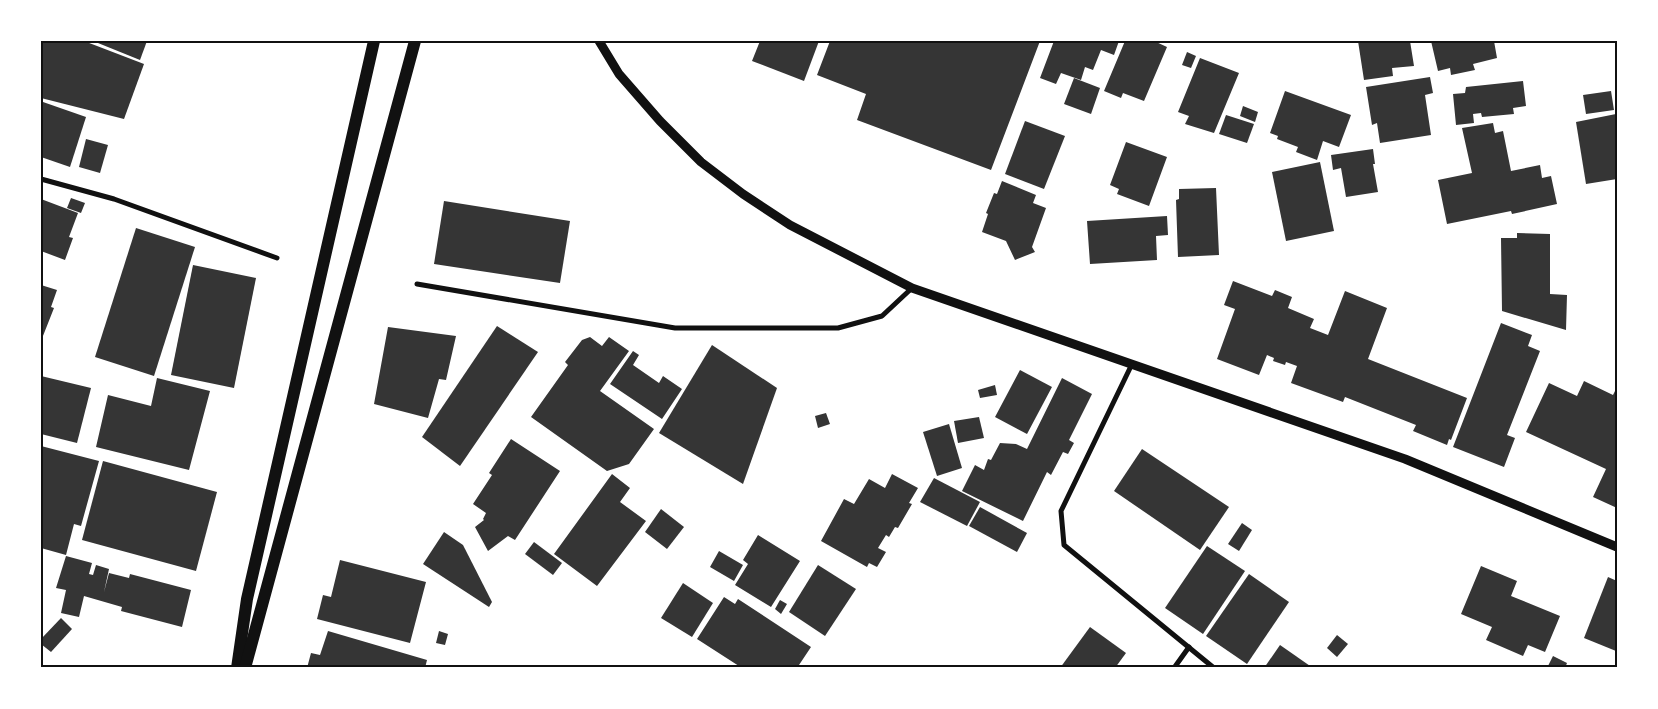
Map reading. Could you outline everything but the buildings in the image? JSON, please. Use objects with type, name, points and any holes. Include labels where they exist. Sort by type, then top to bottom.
[{"type":"main road","points":[[237,668],[250,590],[374,41]]},
{"type":"main road","points":[[245,668],[414,41]]},
{"type":"street","points":[[599,41],[619,74],[660,121],[702,162],[743,194],[790,225],[912,288],[1405,460],[1617,547]]},
{"type":"street","points":[[41,179],[114,199],[277,258]]},
{"type":"street","points":[[417,284],[675,328],[838,328],[882,316],[912,288]]},
{"type":"street","points":[[1132,364],[1061,511],[1064,545],[1214,668]]},
{"type":"street","points":[[1174,668],[1189,647]]}]
